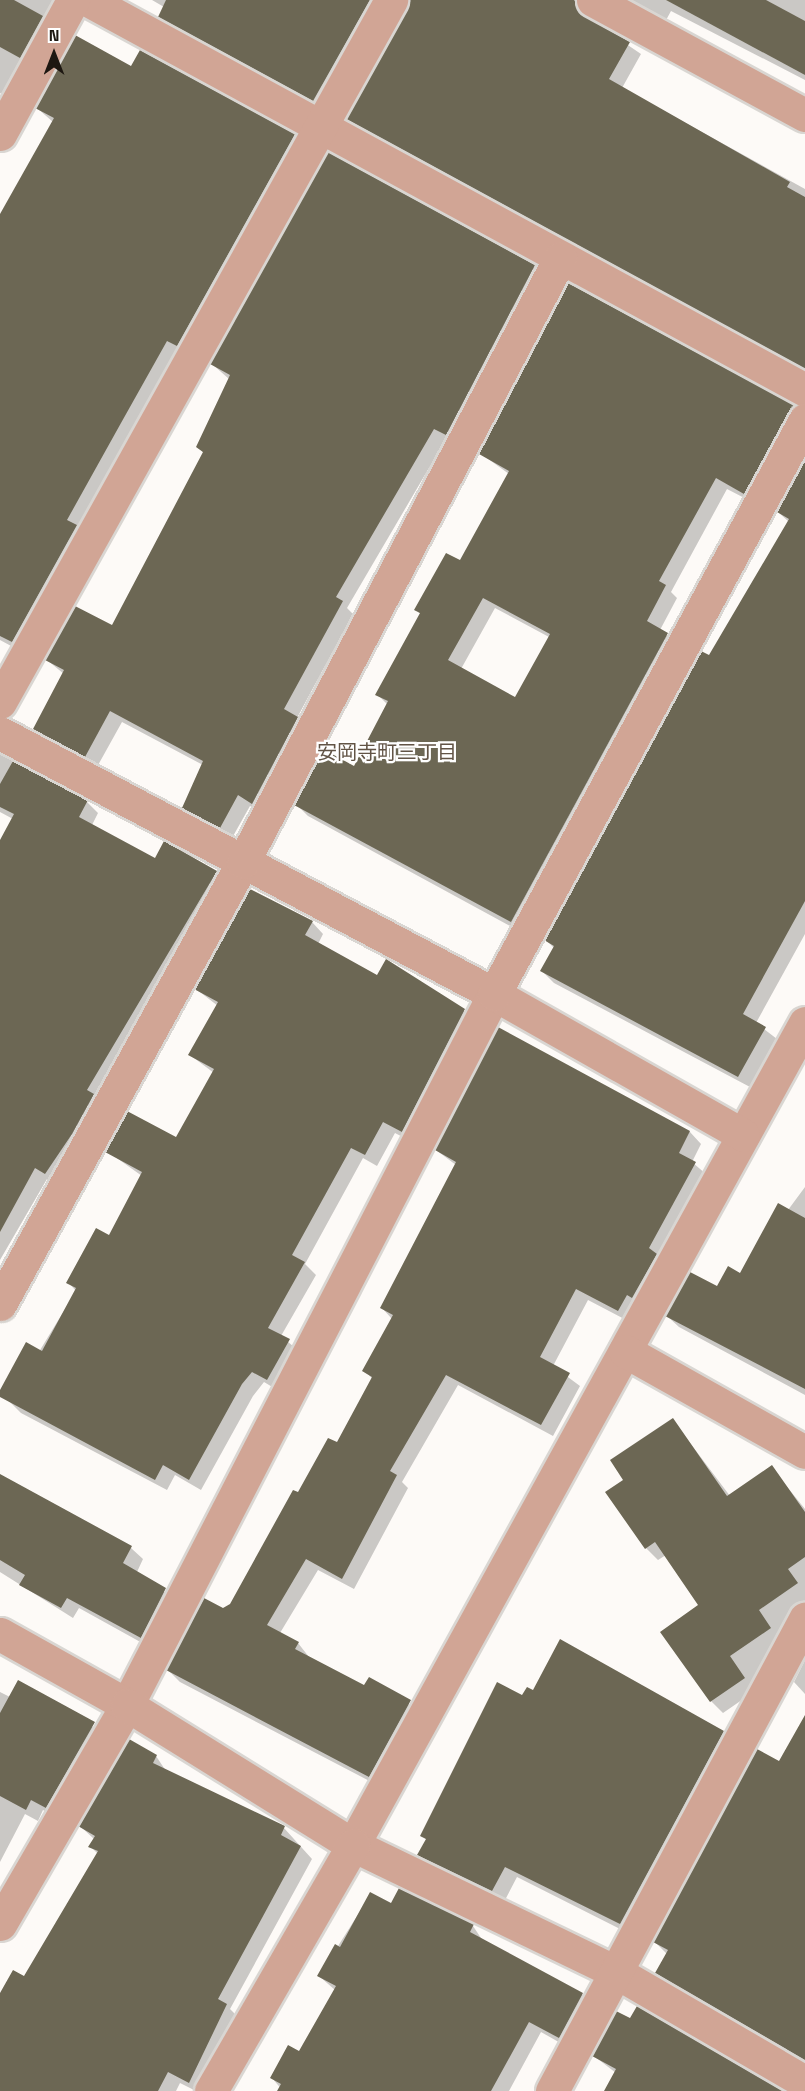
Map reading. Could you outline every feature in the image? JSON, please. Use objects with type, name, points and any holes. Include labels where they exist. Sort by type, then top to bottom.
[{"type":"street","points":[[0,134],[74,0]]},
{"type":"street","points":[[88,0],[805,390]]},
{"type":"street","points":[[0,702],[391,0]]},
{"type":"street","points":[[592,0],[805,115]]},
{"type":"street","points":[[0,1304],[243,862],[560,258]]},
{"type":"street","points":[[0,1924],[127,1705],[494,994],[805,420]]},
{"type":"street","points":[[0,733],[494,994],[743,1135]]},
{"type":"street","points":[[211,2091],[353,1845],[805,1023]]},
{"type":"street","points":[[625,1351],[805,1452]]},
{"type":"street","points":[[552,2091],[805,1619]]},
{"type":"street","points":[[0,1634],[127,1705],[353,1845],[616,1972],[805,2082]]},
{"type":"building","points":[[0,0],[14,0],[43,16],[20,58],[0,47]]},
{"type":"building","points":[[166,0],[370,0],[313,101],[158,17]]},
{"type":"building","points":[[410,0],[574,0],[584,16],[630,42],[609,79],[790,182],[787,187],[805,197],[805,369],[346,119]]},
{"type":"building","points":[[666,0],[766,0],[805,21],[805,75]]},
{"type":"building","points":[[75,35],[131,66],[140,50],[295,134],[177,346],[167,341],[121,423],[67,520],[77,525],[12,642],[0,636],[0,214],[54,118],[35,108]]},
{"type":"building","points":[[328,152],[535,265],[446,435],[434,429],[336,597],[343,601],[284,709],[298,717],[252,804],[238,795],[220,828],[182,808],[203,761],[110,711],[85,757],[33,729],[64,670],[45,660],[75,606],[112,625],[203,452],[196,447],[230,375],[210,364]]},
{"type":"building","points":[[568,283],[794,405],[744,494],[716,478],[659,581],[666,585],[647,621],[668,633],[511,922],[294,805],[323,749],[354,766],[388,701],[375,695],[420,613],[414,610],[446,553],[460,560],[509,471],[479,454]],"holes":[[[483,598],[550,634],[515,697],[448,660]]]},
{"type":"building","points":[[805,459],[805,901],[743,1014],[766,1027],[738,1077],[540,971],[554,946],[544,940],[701,651],[709,655],[789,519],[777,512]]},
{"type":"building","points":[[13,761],[88,800],[79,817],[155,858],[164,841],[217,871],[87,1090],[94,1094],[72,1134],[45,1174],[35,1168],[0,1232],[0,840],[14,814],[0,807],[0,784]]},
{"type":"building","points":[[250,889],[313,921],[305,935],[377,975],[386,959],[465,1009],[402,1132],[383,1122],[365,1155],[351,1148],[292,1255],[305,1262],[268,1328],[290,1339],[267,1380],[252,1372],[242,1384],[189,1480],[163,1465],[155,1480],[0,1397],[0,1390],[26,1342],[42,1351],[76,1288],[66,1283],[96,1228],[109,1235],[142,1172],[105,1152],[127,1111],[176,1137],[214,1069],[188,1055],[218,1002],[194,989]]},
{"type":"building","points":[[498,1027],[690,1131],[679,1153],[696,1162],[649,1248],[657,1254],[632,1298],[627,1295],[618,1311],[576,1289],[540,1357],[570,1373],[541,1425],[446,1375],[390,1471],[397,1475],[342,1579],[306,1559],[267,1625],[299,1642],[295,1649],[364,1685],[369,1677],[411,1700],[369,1777],[166,1670],[204,1598],[223,1608],[230,1604],[293,1490],[298,1492],[328,1438],[337,1442],[372,1377],[362,1371],[393,1315],[380,1308],[456,1162],[435,1150]]},
{"type":"building","points":[[778,1203],[805,1218],[805,1389],[665,1316],[690,1272],[717,1286],[728,1266],[740,1273]]},
{"type":"building","points":[[673,1418],[727,1496],[772,1465],[805,1512],[805,1557],[788,1569],[798,1583],[759,1610],[771,1628],[730,1656],[745,1678],[710,1702],[660,1632],[698,1605],[655,1542],[645,1549],[605,1492],[623,1480],[610,1460]]},
{"type":"building","points":[[0,1474],[132,1546],[123,1563],[166,1588],[141,1638],[67,1598],[61,1608],[19,1585],[25,1575],[0,1560]]},
{"type":"building","points":[[560,1639],[724,1731],[620,1924],[505,1867],[492,1891],[417,1855],[426,1839],[420,1836],[497,1682],[522,1695],[527,1687],[533,1690]]},
{"type":"building","points":[[18,1680],[95,1722],[46,1808],[31,1800],[26,1810],[0,1796],[0,1713]]},
{"type":"building","points":[[805,1715],[805,2060],[655,1973],[668,1950],[653,1942],[757,1749],[779,1761]]},
{"type":"building","points":[[129,1739],[157,1755],[153,1763],[285,1826],[281,1835],[301,1846],[218,1999],[227,2004],[189,2083],[168,2072],[158,2091],[0,2091],[0,1993],[13,1970],[24,1976],[98,1851],[88,1847],[95,1836],[78,1826]]},
{"type":"building","points":[[399,1888],[474,1924],[470,1932],[583,1993],[559,2038],[529,2022],[491,2091],[277,2091],[281,2084],[270,2078],[288,2045],[299,2051],[336,1986],[317,1976],[335,1944],[340,1947],[370,1892],[391,1903]]},
{"type":"building","points":[[637,2006],[783,2091],[604,2091],[616,2069],[592,2056],[616,2011],[630,2018]]},
{"type":"district","name":"安岡寺町三丁目","points":[[387,752]]}]
